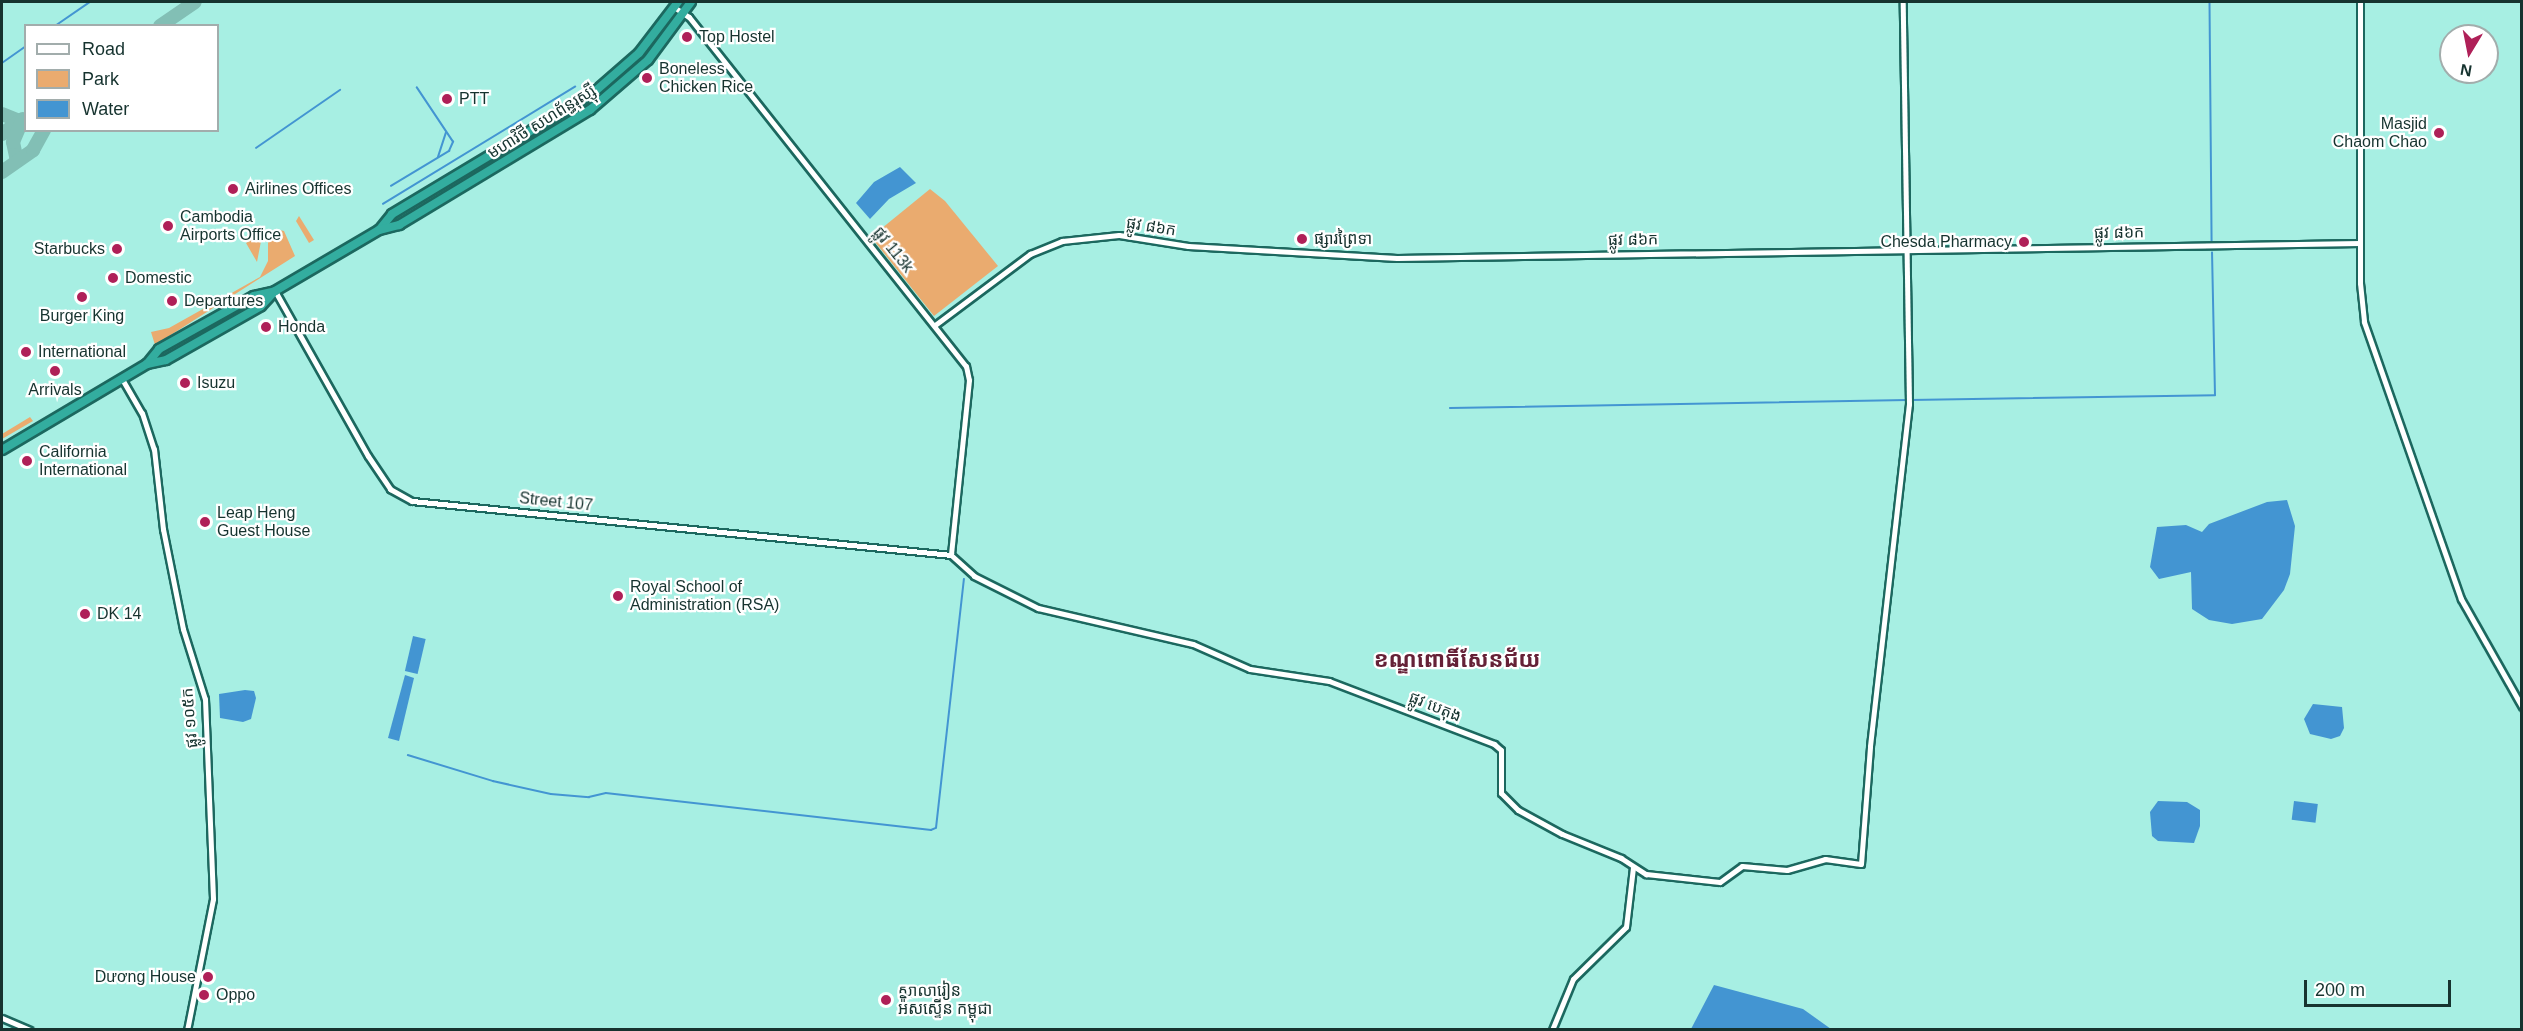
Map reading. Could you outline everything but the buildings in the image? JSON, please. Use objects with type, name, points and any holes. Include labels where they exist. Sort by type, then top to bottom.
[{"type":"highway","name":"មហាវិថី សហព័ន្ធរុស្ស៊ី","points":[[2,450],[147,364],[166,360],[261,306],[275,291],[379,230],[399,225],[590,110],[648,60],[691,2]]},
{"type":"highway","name":"មហាវិថី សហព័ន្ធរុស្ស៊ី","points":[[379,230],[392,214],[592,94],[639,53],[676,4]]},
{"type":"highway","name":"មហាវិថី សហព័ន្ធរុស្ស៊ី","points":[[147,364],[159,349],[254,296],[275,291]]},
{"type":"street","points":[[1903,2],[1907,250]]},
{"type":"street","points":[[2360,2],[2360,243],[2364,322],[2460,599],[2522,708]]},
{"type":"street","name":"ផ្លូវ 113k","points":[[676,4],[935,325],[969,375],[951,555]]},
{"type":"street","name":"ផ្លូវ ៨៦ក","points":[[935,325],[1030,254],[1062,241],[1119,235],[1188,246],[1397,258],[2360,243]]},
{"type":"street","name":"ផ្លូវ បេតុង","points":[[951,555],[974,576],[1038,608],[1193,644],[1250,669],[1329,681],[1494,744],[1501,750],[1501,793],[1518,810],[1655,876],[1715,882],[1742,866],[1787,870],[1826,859],[1861,864],[1870,746],[1909,400],[1907,250]]},
{"type":"street","name":"Street 107","points":[[275,291],[368,456],[390,489],[412,501],[951,555]]},
{"type":"street","name":"ផ្លូវ ១០៥ក","points":[[122,379],[142,413],[154,449],[163,529],[178,607],[205,699],[213,899],[187,1029]]},
{"type":"street","points":[[1552,1029],[1573,979],[1623,933],[1633,867]]},
{"type":"street","points":[[2,1018],[30,1029]]},
{"type":"green space","points":[[930,189],[945,201],[998,266],[934,316],[871,237]]},
{"type":"green space","points":[[299,216],[314,240],[309,243],[296,221]]},
{"type":"green space","points":[[269,229],[262,236],[257,262],[246,243]]},
{"type":"green space","points":[[280,230],[284,231],[295,256],[155,345],[151,332],[169,328],[260,277],[268,261],[268,239]]},
{"type":"green space","points":[[30,417],[33,421],[2,439],[2,434]]},
{"type":"water","points":[[900,167],[916,183],[889,199],[870,219],[856,203],[874,182]]},
{"type":"water","points":[[2287,500],[2295,526],[2290,574],[2284,590],[2262,619],[2232,624],[2209,620],[2192,609],[2191,572],[2159,579],[2150,567],[2157,527],[2186,525],[2202,532],[2209,524],[2267,502]]},
{"type":"water","points":[[413,636],[426,639],[418,674],[405,671]]},
{"type":"water","points":[[405,675],[414,678],[399,741],[388,738]]},
{"type":"water","points":[[254,691],[256,698],[251,719],[243,722],[220,718],[219,694]]},
{"type":"water","points":[[2313,704],[2342,707],[2344,728],[2340,736],[2331,739],[2310,734],[2304,719]]},
{"type":"water","points":[[2158,801],[2187,802],[2200,810],[2200,826],[2194,843],[2158,841],[2152,836],[2150,812]]},
{"type":"water","points":[[2294,801],[2318,804],[2316,823],[2292,820]]},
{"type":"water","points":[[1714,985],[1803,1009],[1831,1029],[1691,1029]]},
{"type":"waterway","points":[[58,24],[90,2]]},
{"type":"waterway","points":[[2210,2],[2212,242]]},
{"type":"waterway","points":[[2,63],[24,47]]},
{"type":"waterway","points":[[383,204],[575,87]]},
{"type":"waterway","points":[[391,186],[449,151],[453,142],[417,88]]},
{"type":"waterway","points":[[256,148],[340,90]]},
{"type":"waterway","points":[[438,157],[446,133]]},
{"type":"waterway","points":[[1911,400],[2215,395],[2212,253]]},
{"type":"waterway","points":[[1450,408],[1907,400]]},
{"type":"waterway","points":[[408,755],[493,781],[551,794],[589,797],[606,793],[931,830],[936,828],[964,580]]},
{"type":"taxiway","points":[[163,24],[195,2]]},
{"type":"taxiway","points":[[2,114],[24,123]]},
{"type":"taxiway","points":[[17,161],[13,142],[23,119]]},
{"type":"taxiway","points":[[2,134],[21,120]]},
{"type":"taxiway","points":[[2,172],[33,150],[43,132]]},
{"type":"place","name":"Top Hostel","points":[[687,37]]},
{"type":"place","name":"Boneless Chicken Rice","points":[[647,78]]},
{"type":"place","name":"PTT","points":[[447,99]]},
{"type":"place","name":"Masjid Chaom Chao","points":[[2439,133]]},
{"type":"place","name":"Airlines Offices","points":[[233,189]]},
{"type":"place","name":"Cambodia Airports Office","points":[[168,226]]},
{"type":"place","name":"ផ្សារព្រៃទា","points":[[1302,239]]},
{"type":"place","name":"Chesda Pharmacy","points":[[2024,242]]},
{"type":"place","name":"Starbucks","points":[[117,249]]},
{"type":"place","name":"Domestic","points":[[113,278]]},
{"type":"place","name":"Burger King","points":[[82,297]]},
{"type":"place","name":"Departures","points":[[172,301]]},
{"type":"place","name":"Honda","points":[[266,327]]},
{"type":"place","name":"International","points":[[26,352]]},
{"type":"place","name":"Arrivals","points":[[55,371]]},
{"type":"place","name":"Isuzu","points":[[185,383]]},
{"type":"place","name":"California International","points":[[27,461]]},
{"type":"place","name":"Leap Heng Guest House","points":[[205,522]]},
{"type":"place","name":"Royal School of Administration (RSA)","points":[[618,596]]},
{"type":"place","name":"DK 14","points":[[85,614]]},
{"type":"place","name":"Dương House","points":[[208,977]]},
{"type":"place","name":"Oppo","points":[[204,995]]},
{"type":"place","name":"សាលារៀន អ៉ិសស្ទើន កម្ពុជា","points":[[886,1000]]},
{"type":"district","name":"ខណ្ឌពោធិ៍សែនជ័យ","points":[[1457,660]]}]
